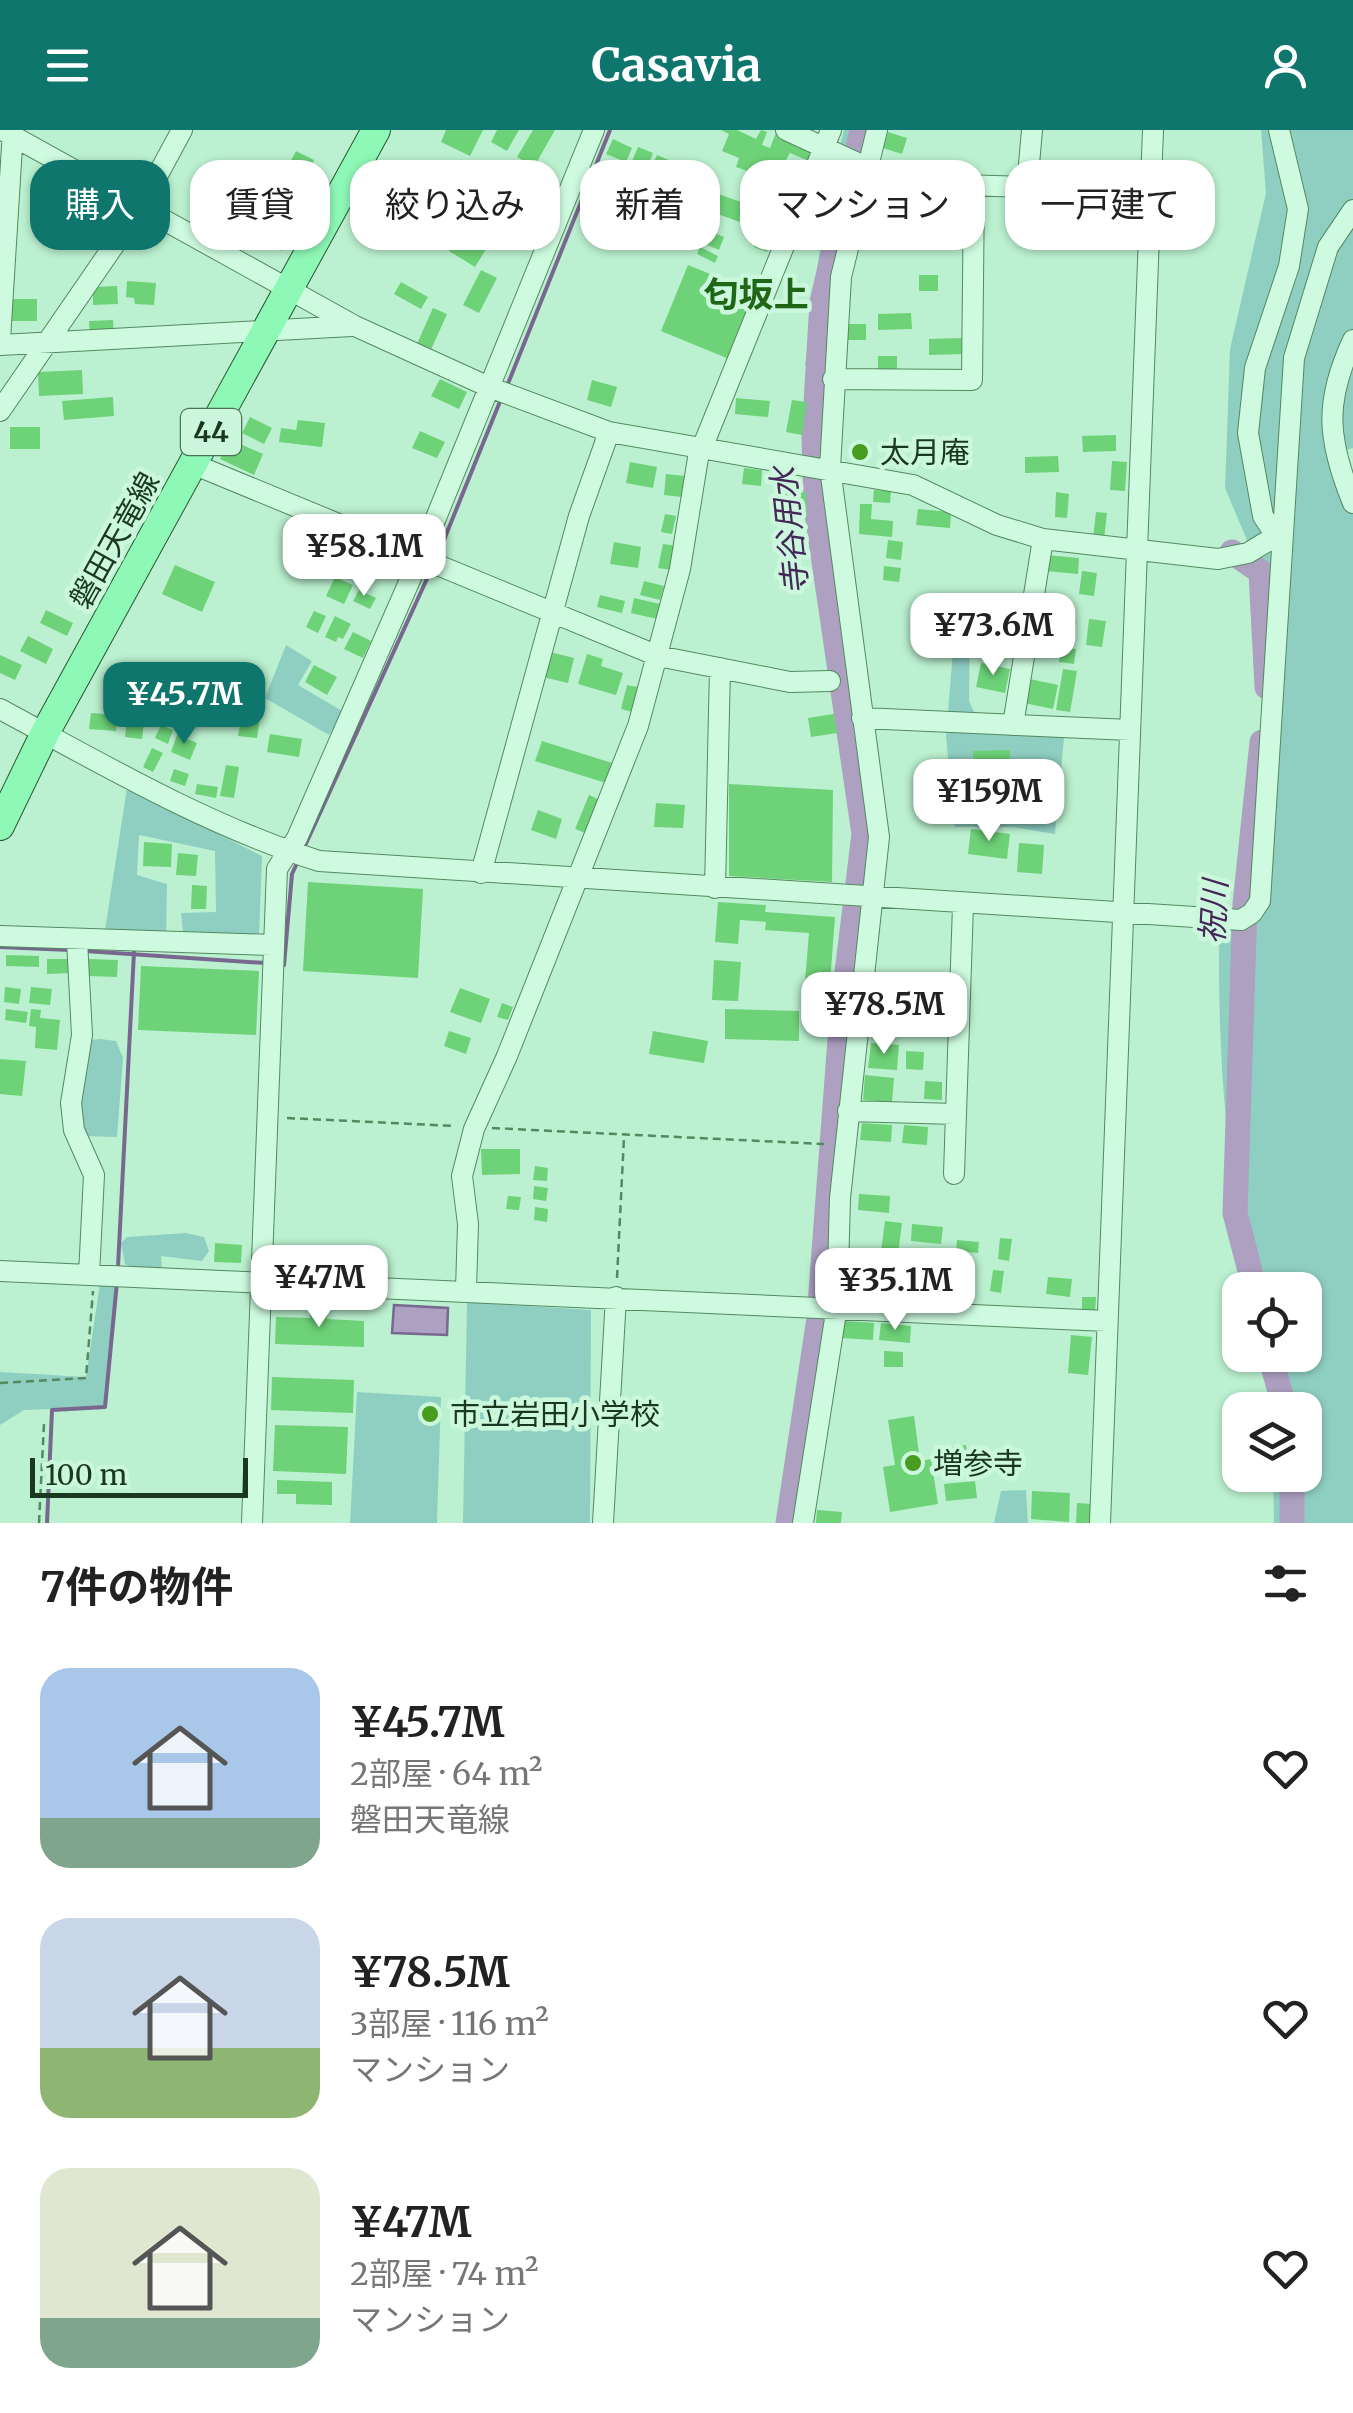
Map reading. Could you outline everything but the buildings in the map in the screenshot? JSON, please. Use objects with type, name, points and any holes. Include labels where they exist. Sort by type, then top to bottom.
[{"type":"main road","name":"磐田天竜線","points":[[0,826],[45,733],[376,130]]},
{"type":"street","points":[[166,160],[182,130]]},
{"type":"street","points":[[252,1523],[277,869],[297,838],[420,556],[594,130]]},
{"type":"street","points":[[786,130],[828,139],[856,160]]},
{"type":"street","points":[[867,160],[877,130]]},
{"type":"street","points":[[1029,160],[1032,130]]},
{"type":"street","points":[[1152,160],[1153,130]]},
{"type":"street","points":[[1278,130],[1298,209],[1289,266],[1255,368],[1248,433],[1263,516],[1278,535]]},
{"type":"street","points":[[59,160],[9,132],[0,342],[47,344],[355,326]]},
{"type":"street","points":[[466,1290],[468,1224],[462,1176],[475,1127],[638,726],[680,569],[701,450],[828,139]]},
{"type":"street","points":[[0,709],[286,851],[318,862],[872,900],[1241,920],[1252,913],[1260,900],[1278,535],[1288,485],[1294,358],[1328,247],[1353,210]]},
{"type":"street","points":[[170,222],[355,326],[489,387],[610,432],[913,485],[996,526],[1043,539],[1218,560],[1248,553],[1278,535]]},
{"type":"street","points":[[0,411],[111,250]]},
{"type":"street","points":[[803,1523],[837,1306],[848,1111],[879,837],[830,468],[833,378],[848,250]]},
{"type":"street","points":[[833,378],[972,380],[973,250]]},
{"type":"street","points":[[1100,1523],[1148,250]]},
{"type":"street","points":[[1353,340],[1332,390],[1329,420],[1353,503]]},
{"type":"street","points":[[481,874],[552,612],[610,432]]},
{"type":"street","points":[[193,464],[658,656],[790,682],[830,681]]},
{"type":"street","points":[[1013,725],[1043,539]]},
{"type":"street","points":[[715,888],[720,668]]},
{"type":"street","points":[[862,718],[1130,730]]},
{"type":"street","points":[[954,1174],[963,905]]},
{"type":"street","points":[[0,936],[273,945]]},
{"type":"street","points":[[77,940],[82,1035],[71,1102],[74,1130],[94,1175],[92,1275]]},
{"type":"street","points":[[848,1111],[956,1114]]},
{"type":"street","points":[[0,1272],[837,1306],[972,1318],[1107,1321]]},
{"type":"street","points":[[603,1523],[616,1297]]},
{"type":"path","points":[[266,1117],[824,1144]]},
{"type":"path","points":[[616,1297],[624,1135]]},
{"type":"path","points":[[0,1383],[86,1378],[92,1275]]},
{"type":"path","points":[[38,1523],[44,1424]]},
{"type":"shaded area","points":[[844,130],[869,130],[863,160],[823,160],[827,149],[839,149]]},
{"type":"shaded area","points":[[1261,130],[1353,130],[1353,199],[1339,227],[1353,213],[1353,448],[1337,453],[1353,494],[1353,1523],[1274,1523],[1273,1492],[1322,1492],[1322,1392],[1288,1392],[1277,1372],[1322,1372],[1322,1272],[1251,1272],[1230,1158],[1222,1068],[1219,933],[1260,909],[1268,690],[1263,578],[1225,488],[1230,349],[1266,193]]},
{"type":"shaded area","points":[[820,250],[846,250],[824,366],[805,366]]},
{"type":"shaded area","points":[[970,615],[969,701],[979,723],[1065,727],[1055,834],[1013,827],[955,827],[946,737],[955,626]]},
{"type":"shaded area","points":[[286,645],[312,661],[298,685],[344,712],[329,735],[265,698]]},
{"type":"shaded area","points":[[127,788],[262,856],[259,935],[183,932],[181,913],[216,912],[215,851],[139,835],[137,875],[167,884],[166,942],[105,930]]},
{"type":"shaded area","points":[[91,1040],[116,1041],[123,1058],[117,1137],[82,1136],[77,1103]]},
{"type":"shaded area","points":[[186,1233],[204,1237],[209,1251],[202,1261],[161,1256],[162,1269],[136,1269],[125,1264],[121,1243],[127,1237]]},
{"type":"shaded area","points":[[100,1284],[116,1285],[105,1407],[24,1410],[0,1425],[0,1372],[86,1377]]},
{"type":"shaded area","points":[[467,1302],[591,1310],[590,1523],[463,1523]]},
{"type":"shaded area","points":[[394,1305],[448,1308],[447,1335],[392,1333]]},
{"type":"shaded area","points":[[357,1392],[441,1397],[437,1523],[350,1523]]},
{"type":"shaded area","points":[[1026,1490],[1028,1523],[994,1523],[1001,1491]]},
{"type":"waterway","points":[[507,386],[610,130]]},
{"type":"waterway","name":"寺谷用水","points":[[788,1523],[819,1318],[842,1013],[864,834],[816,507],[814,437],[822,302],[862,130]]},
{"type":"waterway","points":[[437,557],[501,399]]},
{"type":"waterway","name":"祝川","points":[[1232,552],[1261,572],[1267,687]]},
{"type":"waterway","points":[[304,848],[431,570]]},
{"type":"waterway","name":"祝川","points":[[1250,1272],[1235,1213],[1245,904],[1262,742]]},
{"type":"waterway","points":[[279,964],[284,965],[292,874],[298,861]]},
{"type":"waterway","points":[[0,947],[70,950]]},
{"type":"waterway","points":[[85,951],[265,963]]},
{"type":"waterway","points":[[118,1267],[134,952]]},
{"type":"waterway","points":[[47,1523],[52,1410],[105,1407],[117,1282]]},
{"type":"waterway","name":"祝川","points":[[1275,1372],[1280,1392]]},
{"type":"waterway","name":"祝川","points":[[1292,1492],[1292,1523]]},
{"type":"place","name":"太月庵","points":[[860,452]]},
{"type":"place","name":"市立岩田小学校","points":[[430,1414]]},
{"type":"place","name":"増参寺","points":[[913,1463]]},
{"type":"district","name":"匂坂上","points":[[756,295]]}]
